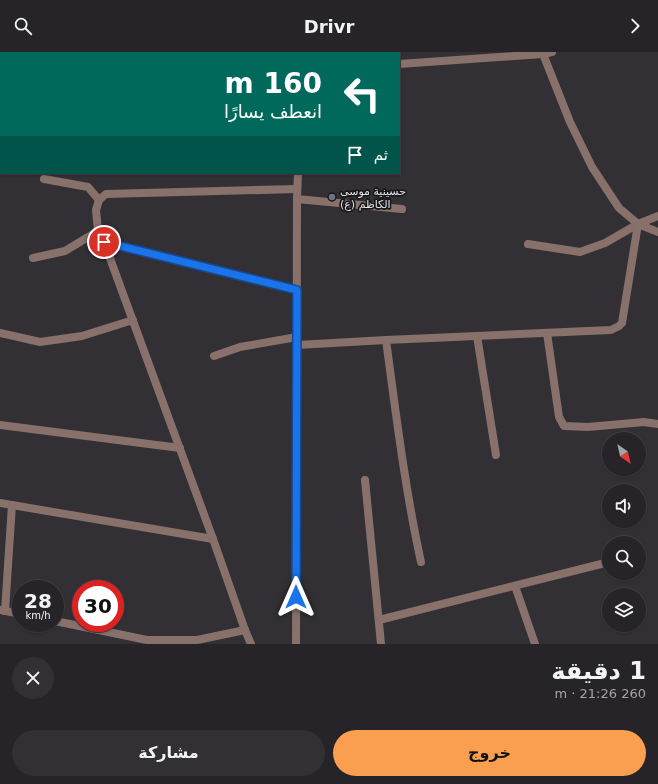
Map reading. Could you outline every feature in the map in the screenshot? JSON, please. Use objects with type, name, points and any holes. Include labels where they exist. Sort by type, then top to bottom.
[{"type":"street","points":[[400,64],[543,54],[552,52]]},
{"type":"street","points":[[543,54],[570,122],[592,167],[619,208],[638,224],[658,232]]},
{"type":"street","points":[[296,644],[298,174]]},
{"type":"street","points":[[44,179],[88,187],[99,200]]},
{"type":"street","points":[[251,644],[133,320],[104,242],[98,231],[96,210],[99,200],[106,194],[297,189]]},
{"type":"street","points":[[297,199],[402,209]]},
{"type":"street","points":[[528,244],[580,252],[605,243],[638,224],[658,216]]},
{"type":"street","points":[[297,345],[611,330],[622,323],[638,224]]},
{"type":"street","points":[[33,258],[65,251],[98,231]]},
{"type":"street","points":[[104,242],[297,290]]},
{"type":"street","points":[[0,334],[40,342],[82,336],[133,320]]},
{"type":"street","points":[[547,333],[559,418],[564,426],[588,427],[644,422],[658,424]]},
{"type":"street","points":[[477,336],[496,455]]},
{"type":"street","points":[[214,356],[240,347],[297,337]]},
{"type":"street","points":[[386,340],[400,443],[421,562]]},
{"type":"street","points":[[0,425],[180,448]]},
{"type":"street","points":[[365,480],[381,644]]},
{"type":"street","points":[[0,504],[214,539]]},
{"type":"street","points":[[12,506],[2,611],[12,613]]},
{"type":"street","points":[[379,620],[602,564]]},
{"type":"street","points":[[515,586],[534,644]]},
{"type":"street","points":[[64,623],[148,640],[197,640],[245,630]]},
{"type":"place","name":"حسينية موسى الكاظم (ع)","points":[[332,197]]},
{"type":"route","points":[[104,242],[297,290],[296,597]]}]
